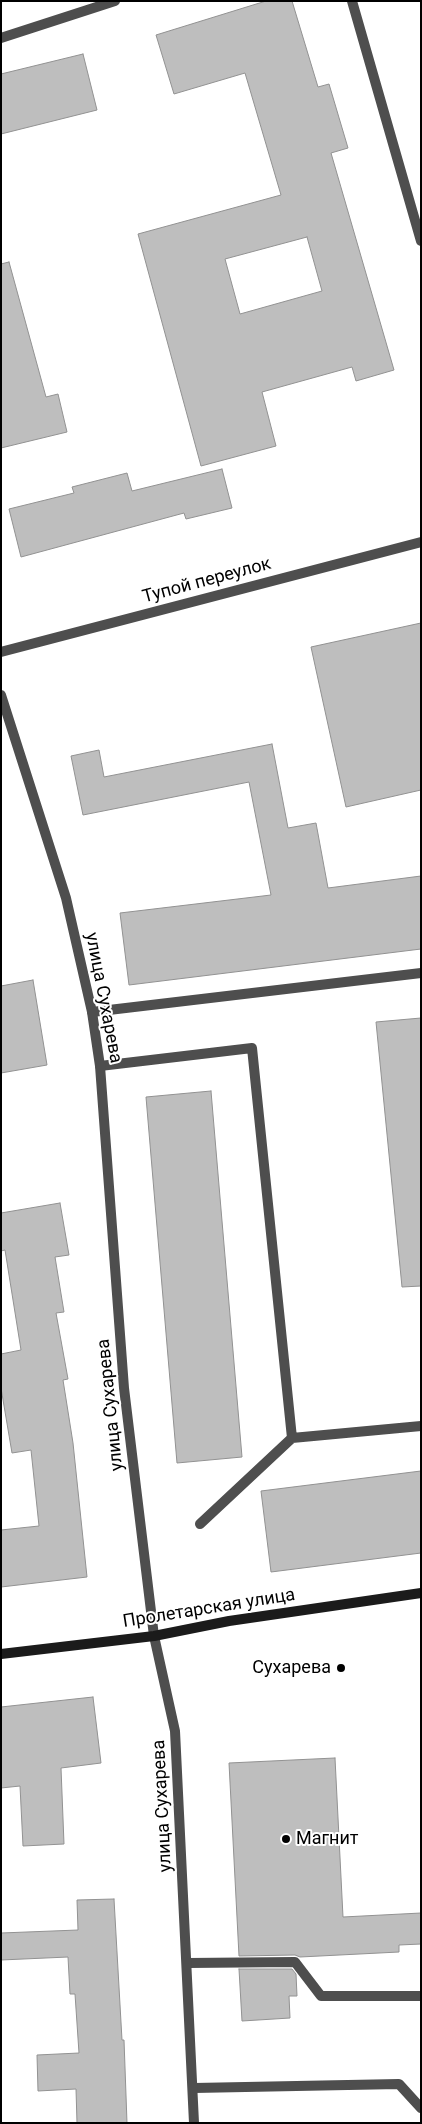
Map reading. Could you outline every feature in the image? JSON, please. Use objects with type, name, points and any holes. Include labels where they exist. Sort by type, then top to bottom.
[{"type":"main road","name":"Пролетарская улица","points":[[1,1654],[154,1636],[229,1620],[421,1593]]},
{"type":"street","points":[[1,38],[115,1]]},
{"type":"street","points":[[352,1],[421,241]]},
{"type":"street","name":"Тупой переулок","points":[[1,652],[421,542]]},
{"type":"street","name":"улица Сухарева","points":[[1,695],[66,898],[92,1012],[100,1066],[124,1388],[154,1636],[175,1731],[188,1963],[194,2123]]},
{"type":"street","points":[[92,1012],[421,973]]},
{"type":"street","points":[[100,1066],[252,1048],[292,1438]]},
{"type":"street","points":[[200,1524],[292,1438],[421,1426]]},
{"type":"street","points":[[188,1963],[295,1962],[321,1996],[421,1996]]},
{"type":"street","points":[[194,2088],[399,2084],[421,2108]]},
{"type":"building","points":[[266,1],[292,1],[318,87],[329,84],[348,148],[331,153],[394,370],[356,381],[352,367],[262,392],[276,446],[201,466],[138,234],[281,195],[245,73],[174,94],[156,35]],"holes":[[[307,237],[322,291],[240,314],[225,259]]]},
{"type":"building","points":[[83,54],[97,110],[1,134],[1,74]]},
{"type":"building","points":[[9,262],[46,397],[58,394],[67,432],[1,448],[1,264]]},
{"type":"building","points":[[222,469],[232,508],[186,519],[184,513],[21,557],[9,509],[74,493],[72,487],[127,473],[132,491]]},
{"type":"building","points":[[421,623],[421,790],[346,807],[311,647]]},
{"type":"building","points":[[272,744],[288,828],[316,823],[328,888],[421,876],[421,949],[129,985],[120,913],[271,895],[249,782],[83,815],[71,756],[99,750],[104,777]]},
{"type":"building","points":[[33,980],[47,1065],[1,1073],[1,986]]},
{"type":"building","points":[[421,1018],[421,1286],[402,1287],[376,1022]]},
{"type":"building","points":[[211,1091],[242,1457],[177,1463],[146,1097]]},
{"type":"building","points":[[60,1203],[69,1255],[55,1257],[64,1312],[56,1313],[68,1379],[63,1380],[73,1443],[87,1577],[1,1587],[1,1530],[39,1526],[31,1450],[12,1453],[1,1388],[1,1354],[21,1350],[5,1250],[1,1251],[1,1213]]},
{"type":"building","points":[[421,1471],[421,1553],[271,1572],[261,1491]]},
{"type":"building","points":[[93,1697],[101,1763],[61,1768],[64,1844],[23,1846],[20,1786],[1,1788],[1,1707]]},
{"type":"building","name":"Магнит","points":[[335,1758],[343,1917],[421,1913],[421,1944],[399,1945],[399,1952],[300,1957],[295,1955],[239,1956],[229,1763]]},
{"type":"building","points":[[114,1899],[122,2040],[124,2040],[127,2123],[77,2123],[76,2089],[38,2091],[37,2055],[79,2053],[75,1994],[70,1994],[68,1957],[1,1960],[1,1933],[78,1930],[77,1900]]},
{"type":"building","points":[[239,1969],[292,1969],[296,1974],[297,1996],[289,1996],[290,2018],[242,2021]]},
{"type":"place","name":"Сухарева","points":[[341,1668]]},
{"type":"place","name":"Магнит","points":[[286,1839]]}]
